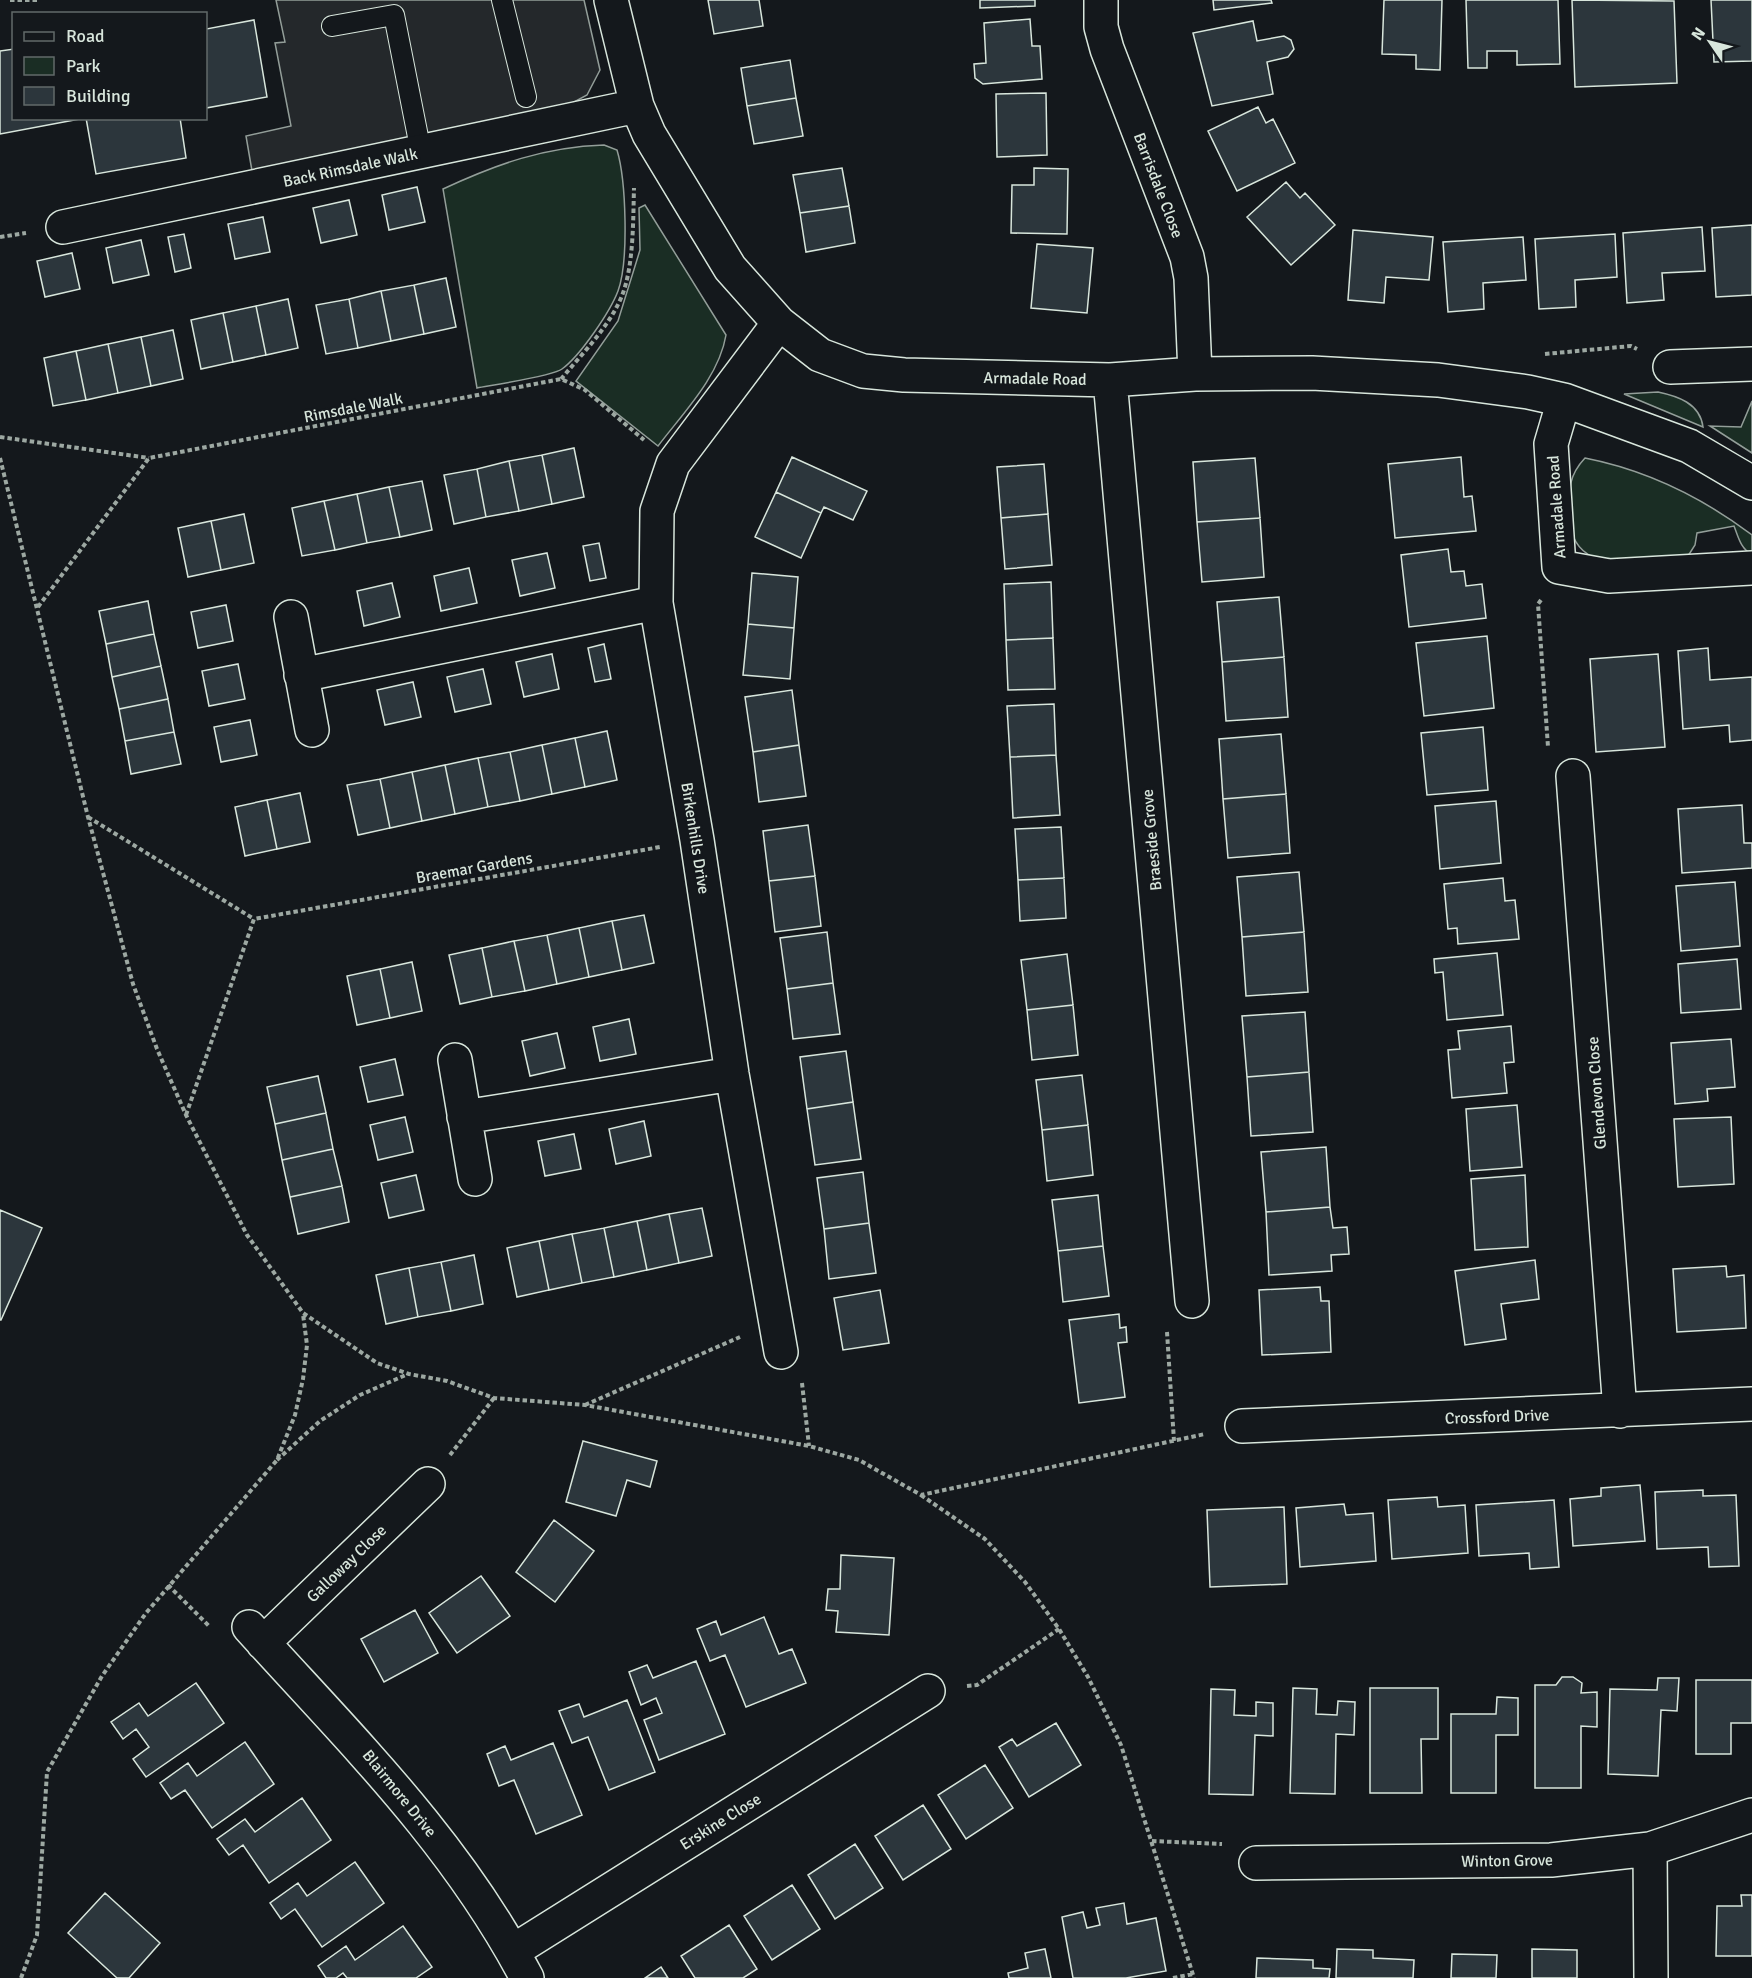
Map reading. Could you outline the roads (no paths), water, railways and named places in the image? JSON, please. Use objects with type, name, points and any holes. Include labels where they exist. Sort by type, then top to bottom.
[{"type":"street","name":"Armadale Road","points":[[610,0],[643,120],[730,268],[779,323],[820,355],[863,371],[904,375],[1110,380],[1195,374],[1312,373],[1438,380],[1528,392],[1564,400],[1689,446],[1752,483]]},
{"type":"street","name":"Barrisdale Close","points":[[1101,0],[1101,27],[1107,49],[1187,257],[1191,278],[1195,374]]},
{"type":"street","name":"Back Rimsdale Walk","points":[[63,227],[421,152],[643,120]]},
{"type":"street","name":"Birkenhills Drive","points":[[778,1336],[732,1074],[697,840],[656,603],[657,511],[673,464],[779,323]]},
{"type":"street","points":[[1670,367],[1752,364]]},
{"type":"street","name":"Braeside Grove","points":[[1110,380],[1192,1301]]},
{"type":"street","name":"Armadale Road","points":[[1564,400],[1551,444],[1559,567],[1609,576],[1752,568]]},
{"type":"street","points":[[301,675],[656,603]]},
{"type":"street","points":[[291,617],[312,730]]},
{"type":"street","name":"Glendevon Close","points":[[1573,776],[1620,1411]]},
{"type":"street","points":[[455,1060],[475,1179]]},
{"type":"street","points":[[464,1117],[732,1074]]},
{"type":"street","name":"Crossford Drive","points":[[1242,1426],[1752,1404]]},
{"type":"street","name":"Galloway Close","points":[[256,1635],[428,1484]]},
{"type":"street","name":"Blairmore Drive","points":[[256,1635],[398,1789],[436,1837],[520,1965]]},
{"type":"street","name":"Erskine Close","points":[[520,1965],[928,1691]]},
{"type":"street","name":"Winton Grove","points":[[1256,1863],[1551,1860],[1650,1849],[1752,1815]]},
{"type":"street","points":[[1650,1849],[1651,1978]]},
{"type":"lane","points":[[502,0],[526,97]]},
{"type":"lane","points":[[332,26],[394,15],[421,152]]}]
